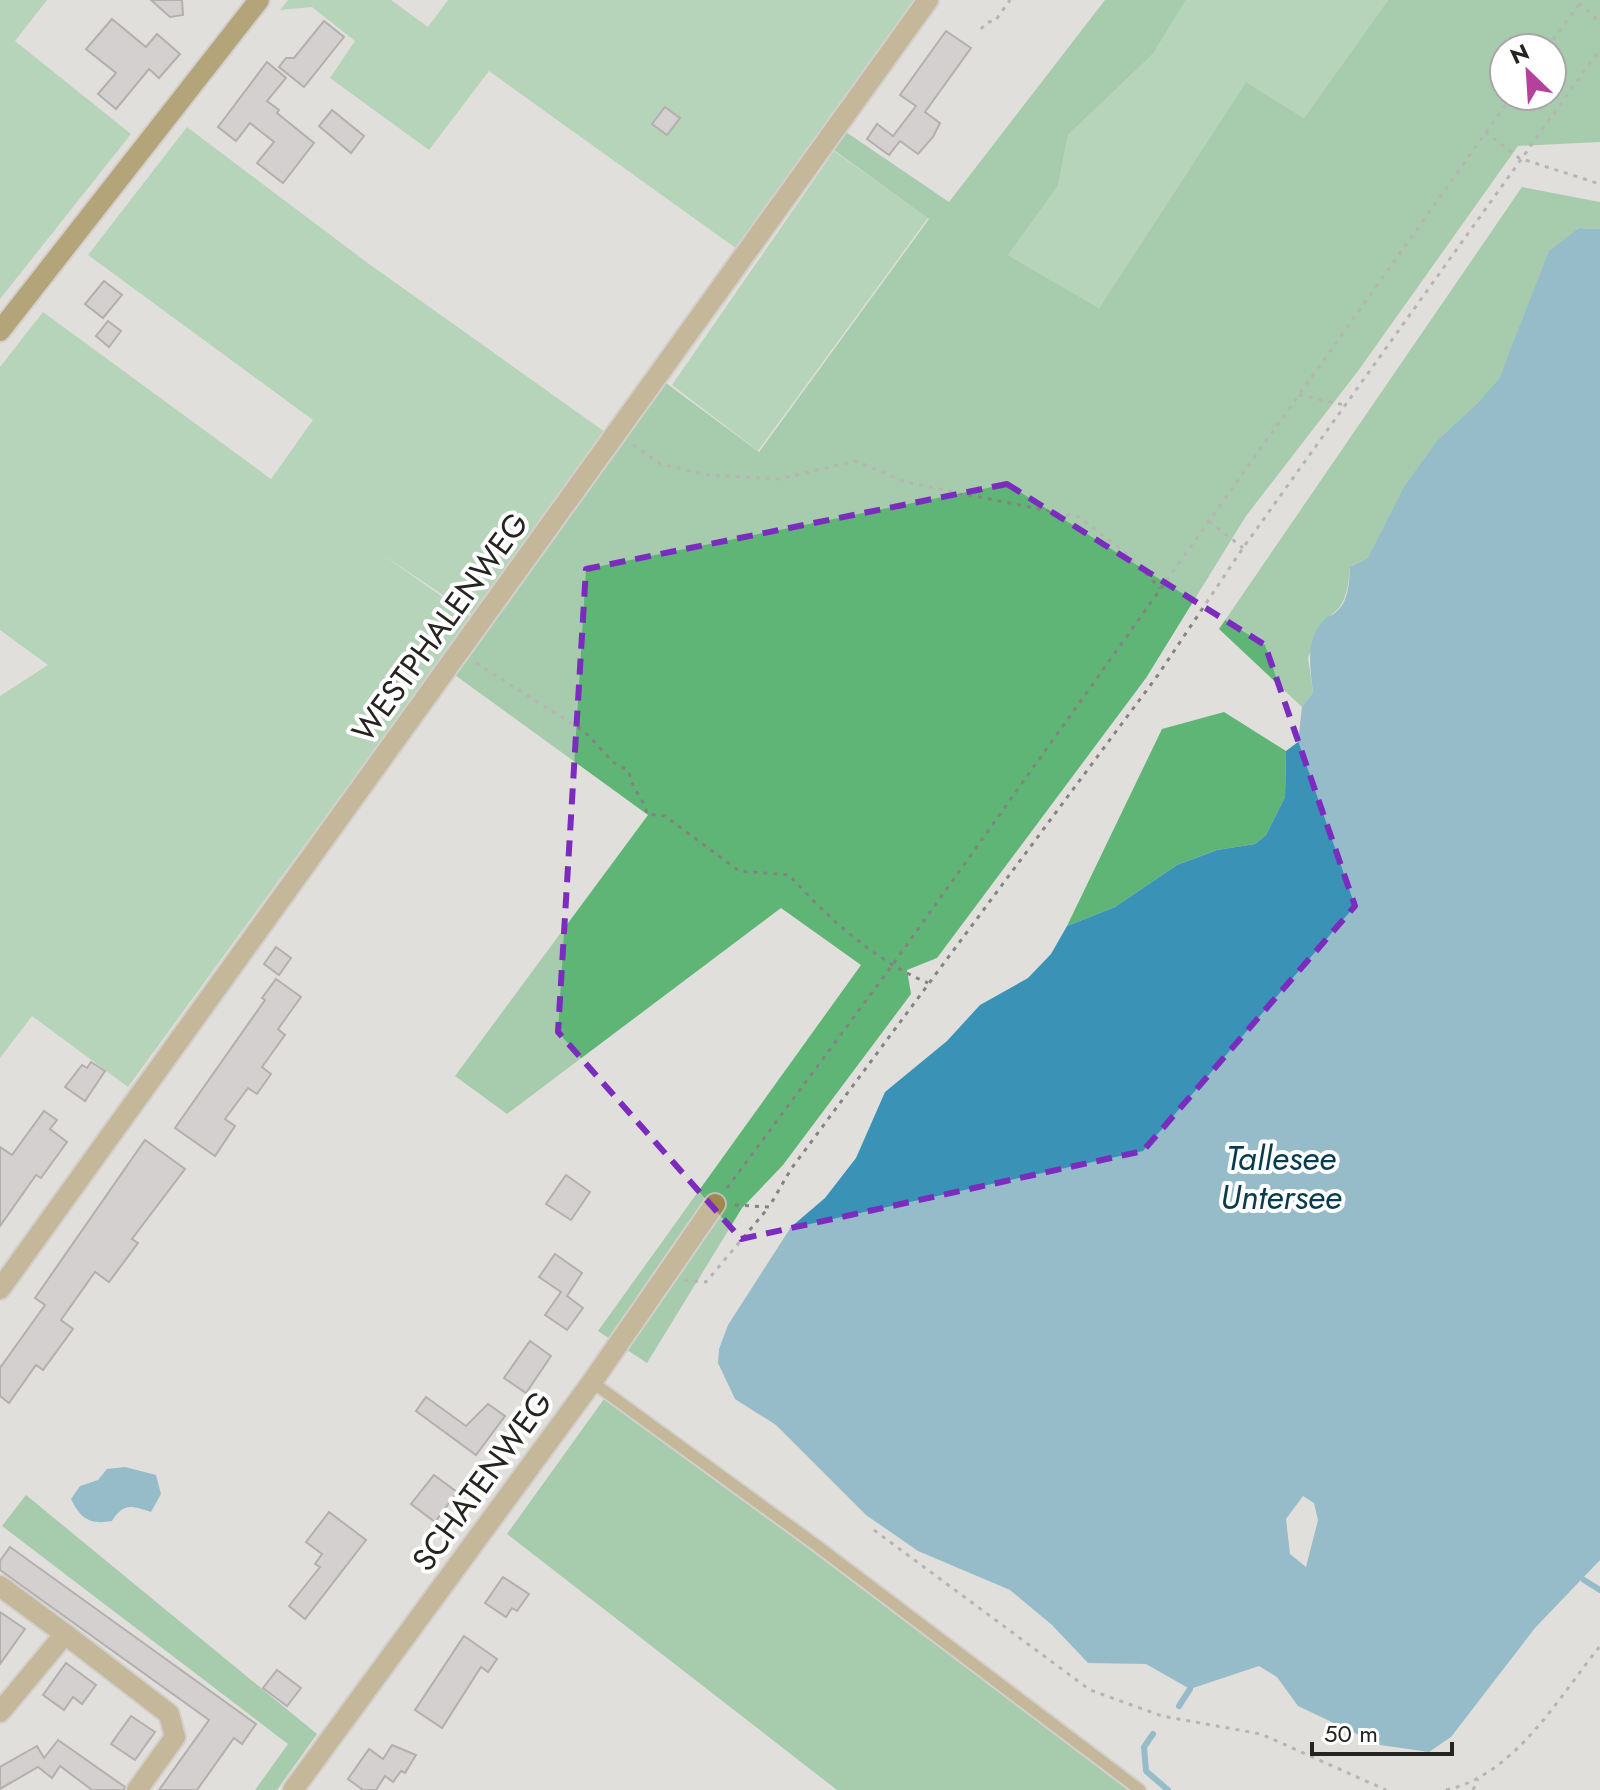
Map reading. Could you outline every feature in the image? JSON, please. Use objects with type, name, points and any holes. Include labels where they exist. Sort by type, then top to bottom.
[{"type":"street","points":[[0,331],[259,0]]},
{"type":"street","name":"WESTPHALENWEG","points":[[0,1289],[928,0]]},
{"type":"street","name":"SCHATENWEG","points":[[293,1790],[592,1382],[715,1204]]},
{"type":"street","points":[[0,1586],[169,1714],[175,1737],[137,1790]]},
{"type":"street","points":[[0,1712],[65,1634]]},
{"type":"lane","points":[[592,1382],[816,1545],[1140,1790]]},
{"type":"path","points":[[981,29],[987,22],[995,21],[1010,0]]},
{"type":"path","points":[[1559,32],[1581,2],[1600,22]]},
{"type":"path","points":[[706,1282],[769,1207],[791,1169],[1158,675],[1243,548],[1519,158],[1600,49]]},
{"type":"path","points":[[715,1204],[891,967],[1500,112]]},
{"type":"path","points":[[1485,132],[1519,158],[1600,184]]},
{"type":"path","points":[[1299,395],[1345,405]]},
{"type":"path","points":[[619,430],[635,448],[661,464],[708,475],[779,479],[856,461],[905,482],[1079,517],[1125,552],[1160,588]]},
{"type":"path","points":[[1209,521],[1243,548]]},
{"type":"path","points":[[460,652],[585,732],[613,762],[629,771],[632,789],[644,802],[647,814],[665,816],[739,871],[789,875],[827,916],[856,936],[891,967],[930,984]]},
{"type":"path","points":[[715,1204],[769,1207]]},
{"type":"path","points":[[874,1530],[1090,1690],[1162,1716],[1261,1734],[1386,1790]]},
{"type":"path","points":[[1446,1790],[1479,1778],[1533,1731],[1600,1646]]},
{"type":"path","points":[[1473,1790],[1479,1778]]},
{"type":"highlighted area","points":[[1007,484],[1265,645],[1355,906],[1143,1151],[741,1239],[558,1032],[586,569]]},
{"type":"green space","points":[[0,0],[47,0],[15,41],[131,134],[0,299]]},
{"type":"green space","points":[[288,0],[391,0],[428,27],[448,0],[917,0],[737,249],[489,71],[429,150],[330,78],[355,41],[312,7],[280,10]]},
{"type":"green space","points":[[1105,0],[1186,0],[1153,54],[1068,135],[1058,186],[1008,255],[1099,308],[1246,82],[1304,118],[1388,0],[1600,0],[1600,142],[1518,146],[1358,371],[1246,516],[1146,678],[937,958],[907,970],[911,994],[783,1165],[742,1208],[647,1363],[598,1331],[861,965],[781,908],[507,1114],[455,1076],[648,815],[455,675],[666,383],[759,452],[929,219],[827,145],[840,128],[949,202]]},
{"type":"green space","points":[[1186,0],[1388,0],[1304,118],[1246,82],[1099,308],[1008,255],[1058,186],[1068,135],[1153,54]]},
{"type":"green space","points":[[187,127],[369,264],[605,432],[473,615],[383,555],[471,617],[128,1087],[32,1016],[0,1058],[0,696],[48,665],[0,630],[0,367],[43,312],[271,479],[313,420],[88,255]]},
{"type":"green space","points":[[834,151],[928,218],[758,451],[672,385]]},
{"type":"green space","points":[[1522,187],[1600,202],[1600,229],[1579,228],[1522,326],[1499,379],[1368,558],[1350,567],[1345,598],[1325,619],[1308,658],[1313,692],[1302,707],[1219,629]]},
{"type":"green space","points":[[1224,712],[1286,751],[1285,797],[1266,835],[1255,844],[1217,850],[1177,865],[1115,907],[1067,926],[1162,729]]},
{"type":"green space","points":[[604,1399],[624,1410],[1130,1790],[837,1790],[507,1534]]},
{"type":"green space","points":[[26,1495],[317,1734],[277,1790],[255,1790],[288,1744],[2,1526]]},
{"type":"water","name":"Tallesee Untersee","points":[[1579,228],[1600,229],[1600,1560],[1535,1628],[1451,1737],[1429,1752],[1380,1745],[1298,1706],[1277,1677],[1259,1666],[1190,1689],[1146,1664],[1088,1663],[1052,1625],[1010,1590],[918,1551],[866,1515],[776,1425],[735,1399],[718,1363],[719,1349],[728,1325],[791,1227],[825,1198],[856,1158],[885,1092],[947,1041],[980,1005],[1028,978],[1051,954],[1067,926],[1115,907],[1177,865],[1217,850],[1255,844],[1266,835],[1285,797],[1286,751],[1298,742],[1302,707],[1313,692],[1310,654],[1314,636],[1324,620],[1340,609],[1347,592],[1350,567],[1368,558],[1404,487],[1437,441],[1499,379],[1549,251]],"holes":[[[1303,1496],[1314,1503],[1318,1520],[1306,1567],[1290,1554],[1286,1519]]]},
{"type":"water","points":[[125,1467],[156,1475],[161,1494],[151,1512],[129,1507],[120,1511],[112,1521],[104,1522],[83,1516],[71,1499],[80,1486],[98,1480],[107,1469]]},
{"type":"building","points":[[151,0],[182,0],[183,15],[170,17]]},
{"type":"building","points":[[112,19],[146,47],[157,34],[180,54],[159,78],[149,69],[116,109],[98,94],[116,73],[86,49]]},
{"type":"building","points":[[324,21],[344,37],[304,87],[279,67],[286,58],[294,58]]},
{"type":"building","points":[[946,31],[971,48],[925,112],[940,123],[918,154],[900,141],[889,155],[867,139],[877,124],[893,136],[916,106],[900,95]]},
{"type":"building","points":[[267,62],[286,78],[267,101],[314,143],[283,183],[257,163],[274,142],[250,123],[236,141],[218,127]]},
{"type":"building","points":[[665,107],[680,118],[667,135],[652,124]]},
{"type":"building","points":[[332,110],[364,136],[351,153],[319,126]]},
{"type":"building","points":[[104,281],[122,295],[103,318],[85,304]]},
{"type":"building","points":[[108,321],[121,331],[109,347],[96,336]]},
{"type":"building","points":[[276,947],[291,958],[279,975],[264,964]]},
{"type":"building","points":[[276,979],[301,997],[278,1029],[285,1035],[262,1067],[271,1074],[257,1094],[248,1088],[225,1119],[235,1126],[215,1156],[175,1128],[265,1000],[262,998]]},
{"type":"building","points":[[91,1062],[105,1071],[85,1101],[65,1087],[82,1065],[87,1068]]},
{"type":"building","points":[[44,1111],[57,1120],[50,1129],[67,1142],[41,1178],[36,1175],[0,1226],[0,1147],[12,1155]]},
{"type":"building","points":[[145,1140],[185,1169],[132,1239],[138,1243],[109,1282],[95,1272],[61,1320],[73,1329],[43,1370],[36,1365],[9,1403],[0,1396],[0,1368],[45,1305],[35,1298]]},
{"type":"building","points":[[566,1175],[590,1192],[571,1220],[546,1204]]},
{"type":"building","points":[[555,1254],[582,1273],[567,1296],[583,1308],[567,1330],[545,1315],[561,1292],[539,1277]]},
{"type":"building","points":[[530,1341],[551,1356],[526,1393],[504,1378]]},
{"type":"building","points":[[426,1397],[466,1426],[488,1404],[505,1416],[476,1455],[416,1411]]},
{"type":"building","points":[[434,1475],[457,1492],[435,1522],[411,1504]]},
{"type":"building","points":[[329,1512],[366,1540],[305,1619],[289,1606],[320,1567],[315,1564],[322,1554],[306,1542]]},
{"type":"building","points":[[10,1547],[256,1724],[242,1744],[234,1738],[197,1790],[159,1790],[209,1720],[0,1570],[0,1561]]},
{"type":"building","points":[[503,1577],[529,1594],[517,1611],[512,1608],[506,1617],[485,1603]]},
{"type":"building","points":[[0,1612],[25,1629],[0,1664]]},
{"type":"building","points":[[464,1636],[497,1659],[488,1672],[481,1667],[442,1728],[415,1710]]},
{"type":"building","points":[[66,1663],[96,1685],[82,1704],[73,1697],[64,1710],[43,1695]]},
{"type":"building","points":[[277,1670],[301,1688],[287,1706],[263,1688]]},
{"type":"building","points":[[131,1716],[155,1732],[135,1760],[111,1744]]},
{"type":"building","points":[[58,1740],[125,1787],[124,1790],[92,1790],[60,1766],[52,1778],[38,1767],[0,1789],[0,1767],[37,1746],[44,1758]]},
{"type":"building","points":[[392,1745],[416,1755],[405,1773],[401,1771],[393,1782],[385,1776],[376,1790],[363,1790],[348,1779],[369,1749],[383,1759]]},
{"type":"waterway","points":[[1584,1580],[1600,1590]]},
{"type":"waterway","points":[[1179,1706],[1190,1689]]},
{"type":"waterway","points":[[1153,1734],[1144,1747],[1146,1771],[1168,1790]]}]
